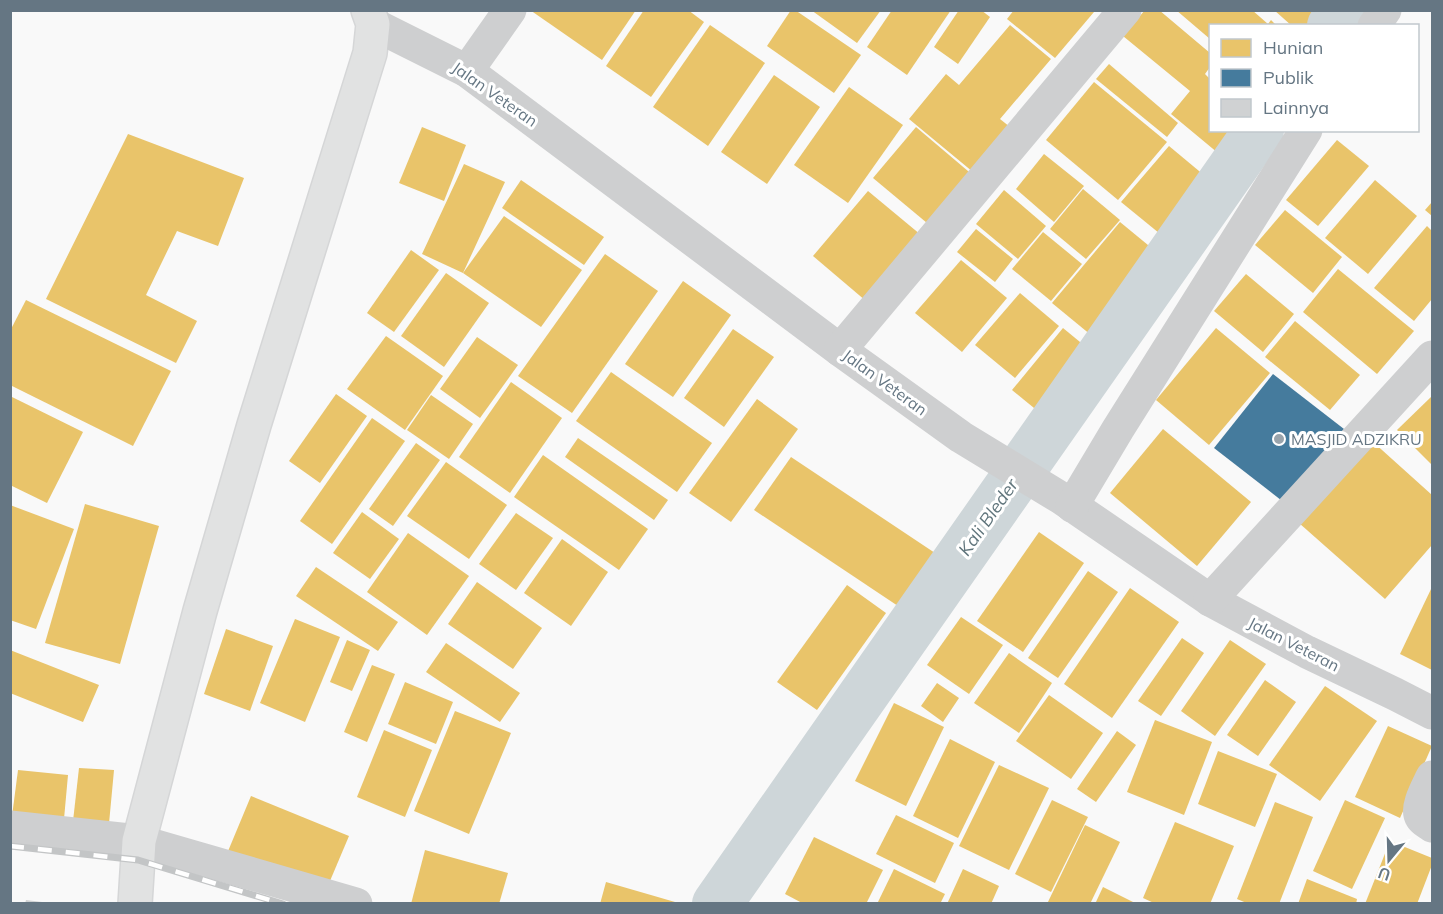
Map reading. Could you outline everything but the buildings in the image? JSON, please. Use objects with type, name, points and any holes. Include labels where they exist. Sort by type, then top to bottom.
[{"type":"main road","points":[[135,903],[139,842],[200,611],[254,425],[370,53],[371,17]]},
{"type":"street","points":[[468,71],[510,10]]},
{"type":"street","points":[[840,350],[1125,10]]},
{"type":"street","points":[[1375,24],[1385,10]]},
{"type":"street","name":"Jalan Veteran","points":[[371,17],[468,71],[840,350],[961,436],[1066,502],[1210,600],[1307,652],[1432,713]]},
{"type":"street","points":[[1066,502],[1124,419],[1305,132]]},
{"type":"street","points":[[1210,600],[1432,357]]},
{"type":"street","points":[[1432,777],[1419,807],[1422,820],[1432,826]]},
{"type":"street","points":[[10,827],[139,842],[356,903]]},
{"type":"waterway","name":"Kali Bleder","points":[[1333,24],[1343,10]]},
{"type":"waterway","name":"Kali Bleder","points":[[717,904],[1258,132]]},
{"type":"railway","points":[[10,846],[138,860],[283,904]]},
{"type":"place","name":"MASJID ADZIKRU","points":[[1279,439]]}]
